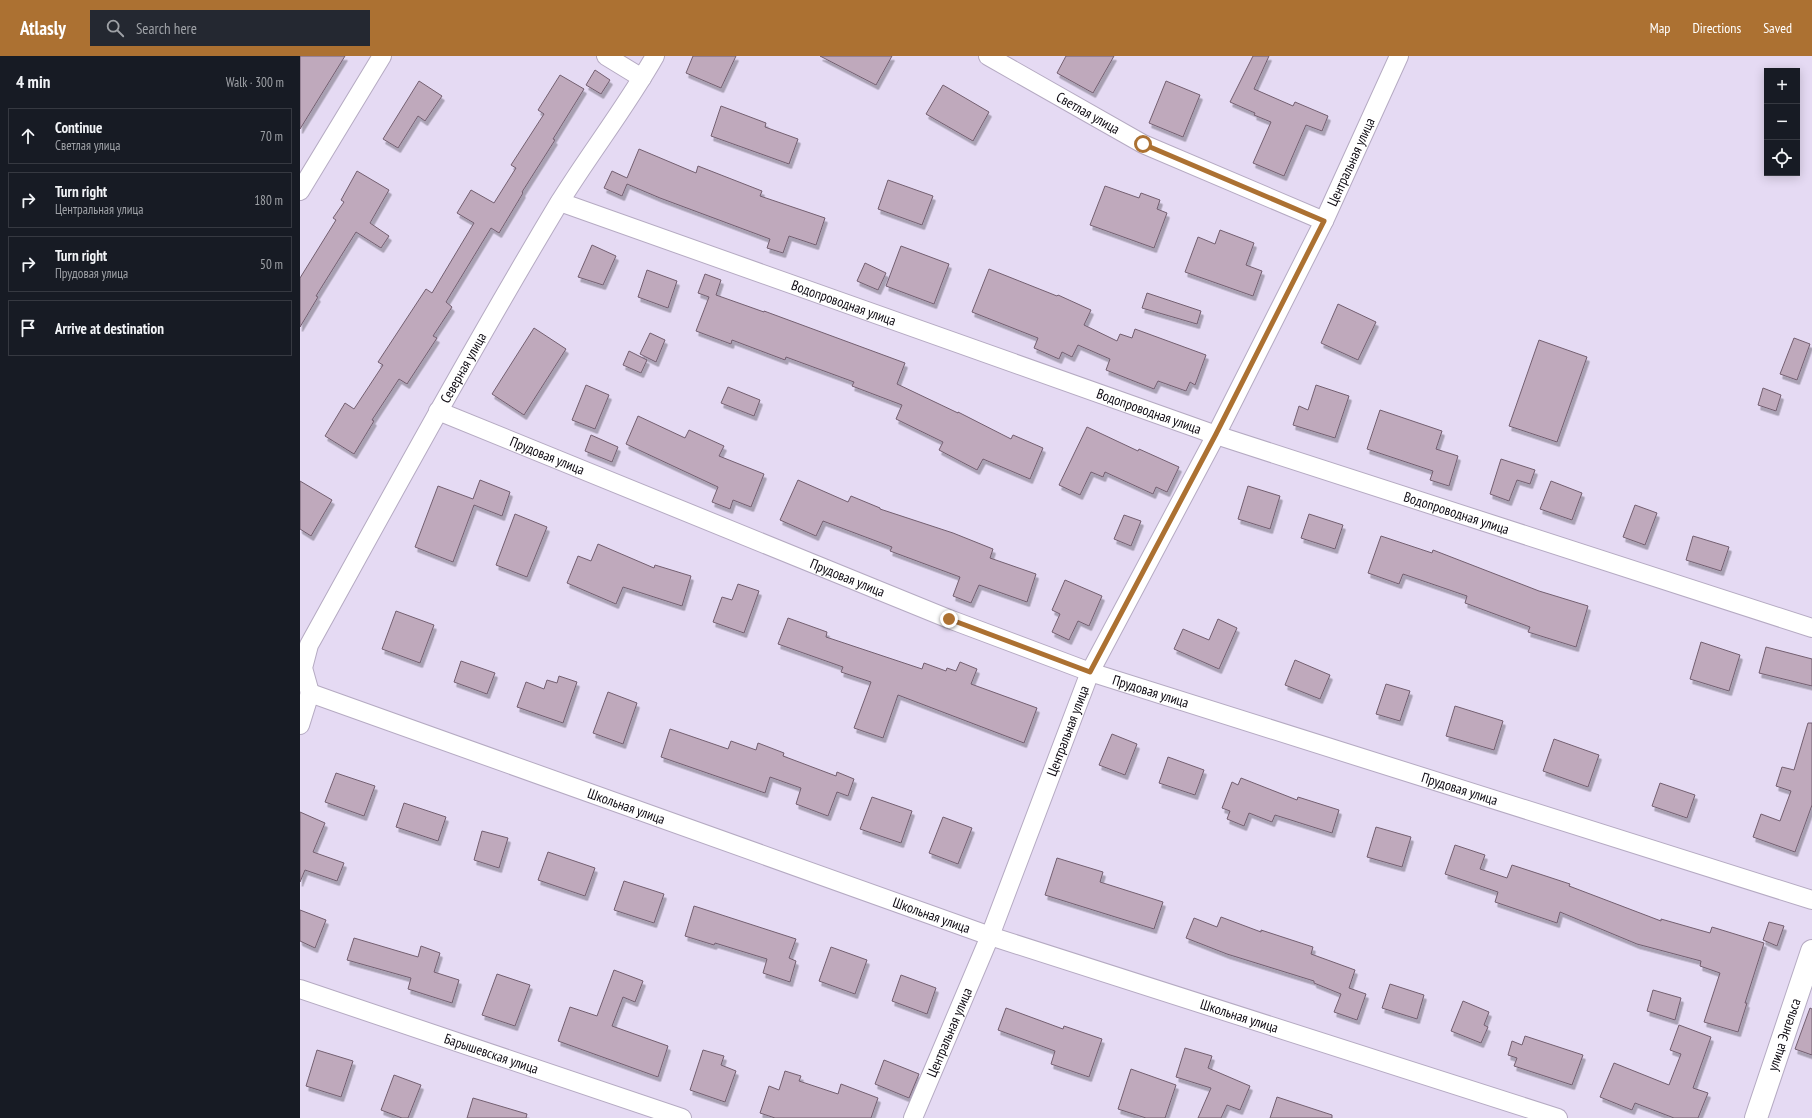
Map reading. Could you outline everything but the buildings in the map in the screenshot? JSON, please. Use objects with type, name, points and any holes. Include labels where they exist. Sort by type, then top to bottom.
[{"type":"street","points":[[300,191],[382,56]]},
{"type":"street","points":[[606,56],[642,78]]},
{"type":"street","name":"Северная улица","points":[[310,693],[303,668],[309,645],[438,411],[560,202],[655,56]]},
{"type":"street","name":"Светлая улица","points":[[988,56],[1143,144],[1324,221]]},
{"type":"street","name":"Центральная улица","points":[[913,1118],[990,936],[1090,672],[1216,434],[1324,221],[1399,56]]},
{"type":"street","name":"Водопроводная улица","points":[[560,202],[1216,434],[1812,628]]},
{"type":"street","name":"Прудовая улица","points":[[438,411],[949,619],[1090,672],[1812,900]]},
{"type":"street","points":[[300,725],[310,693]]},
{"type":"street","name":"Школьная улица","points":[[310,693],[990,936],[1558,1118]]},
{"type":"street","name":"улица Энгельса","points":[[1756,1118],[1812,951]]},
{"type":"street","name":"Барышевская улица","points":[[300,989],[682,1118]]},
{"type":"route","points":[[949,619],[1090,672],[1216,434],[1324,221],[1143,144]]}]
